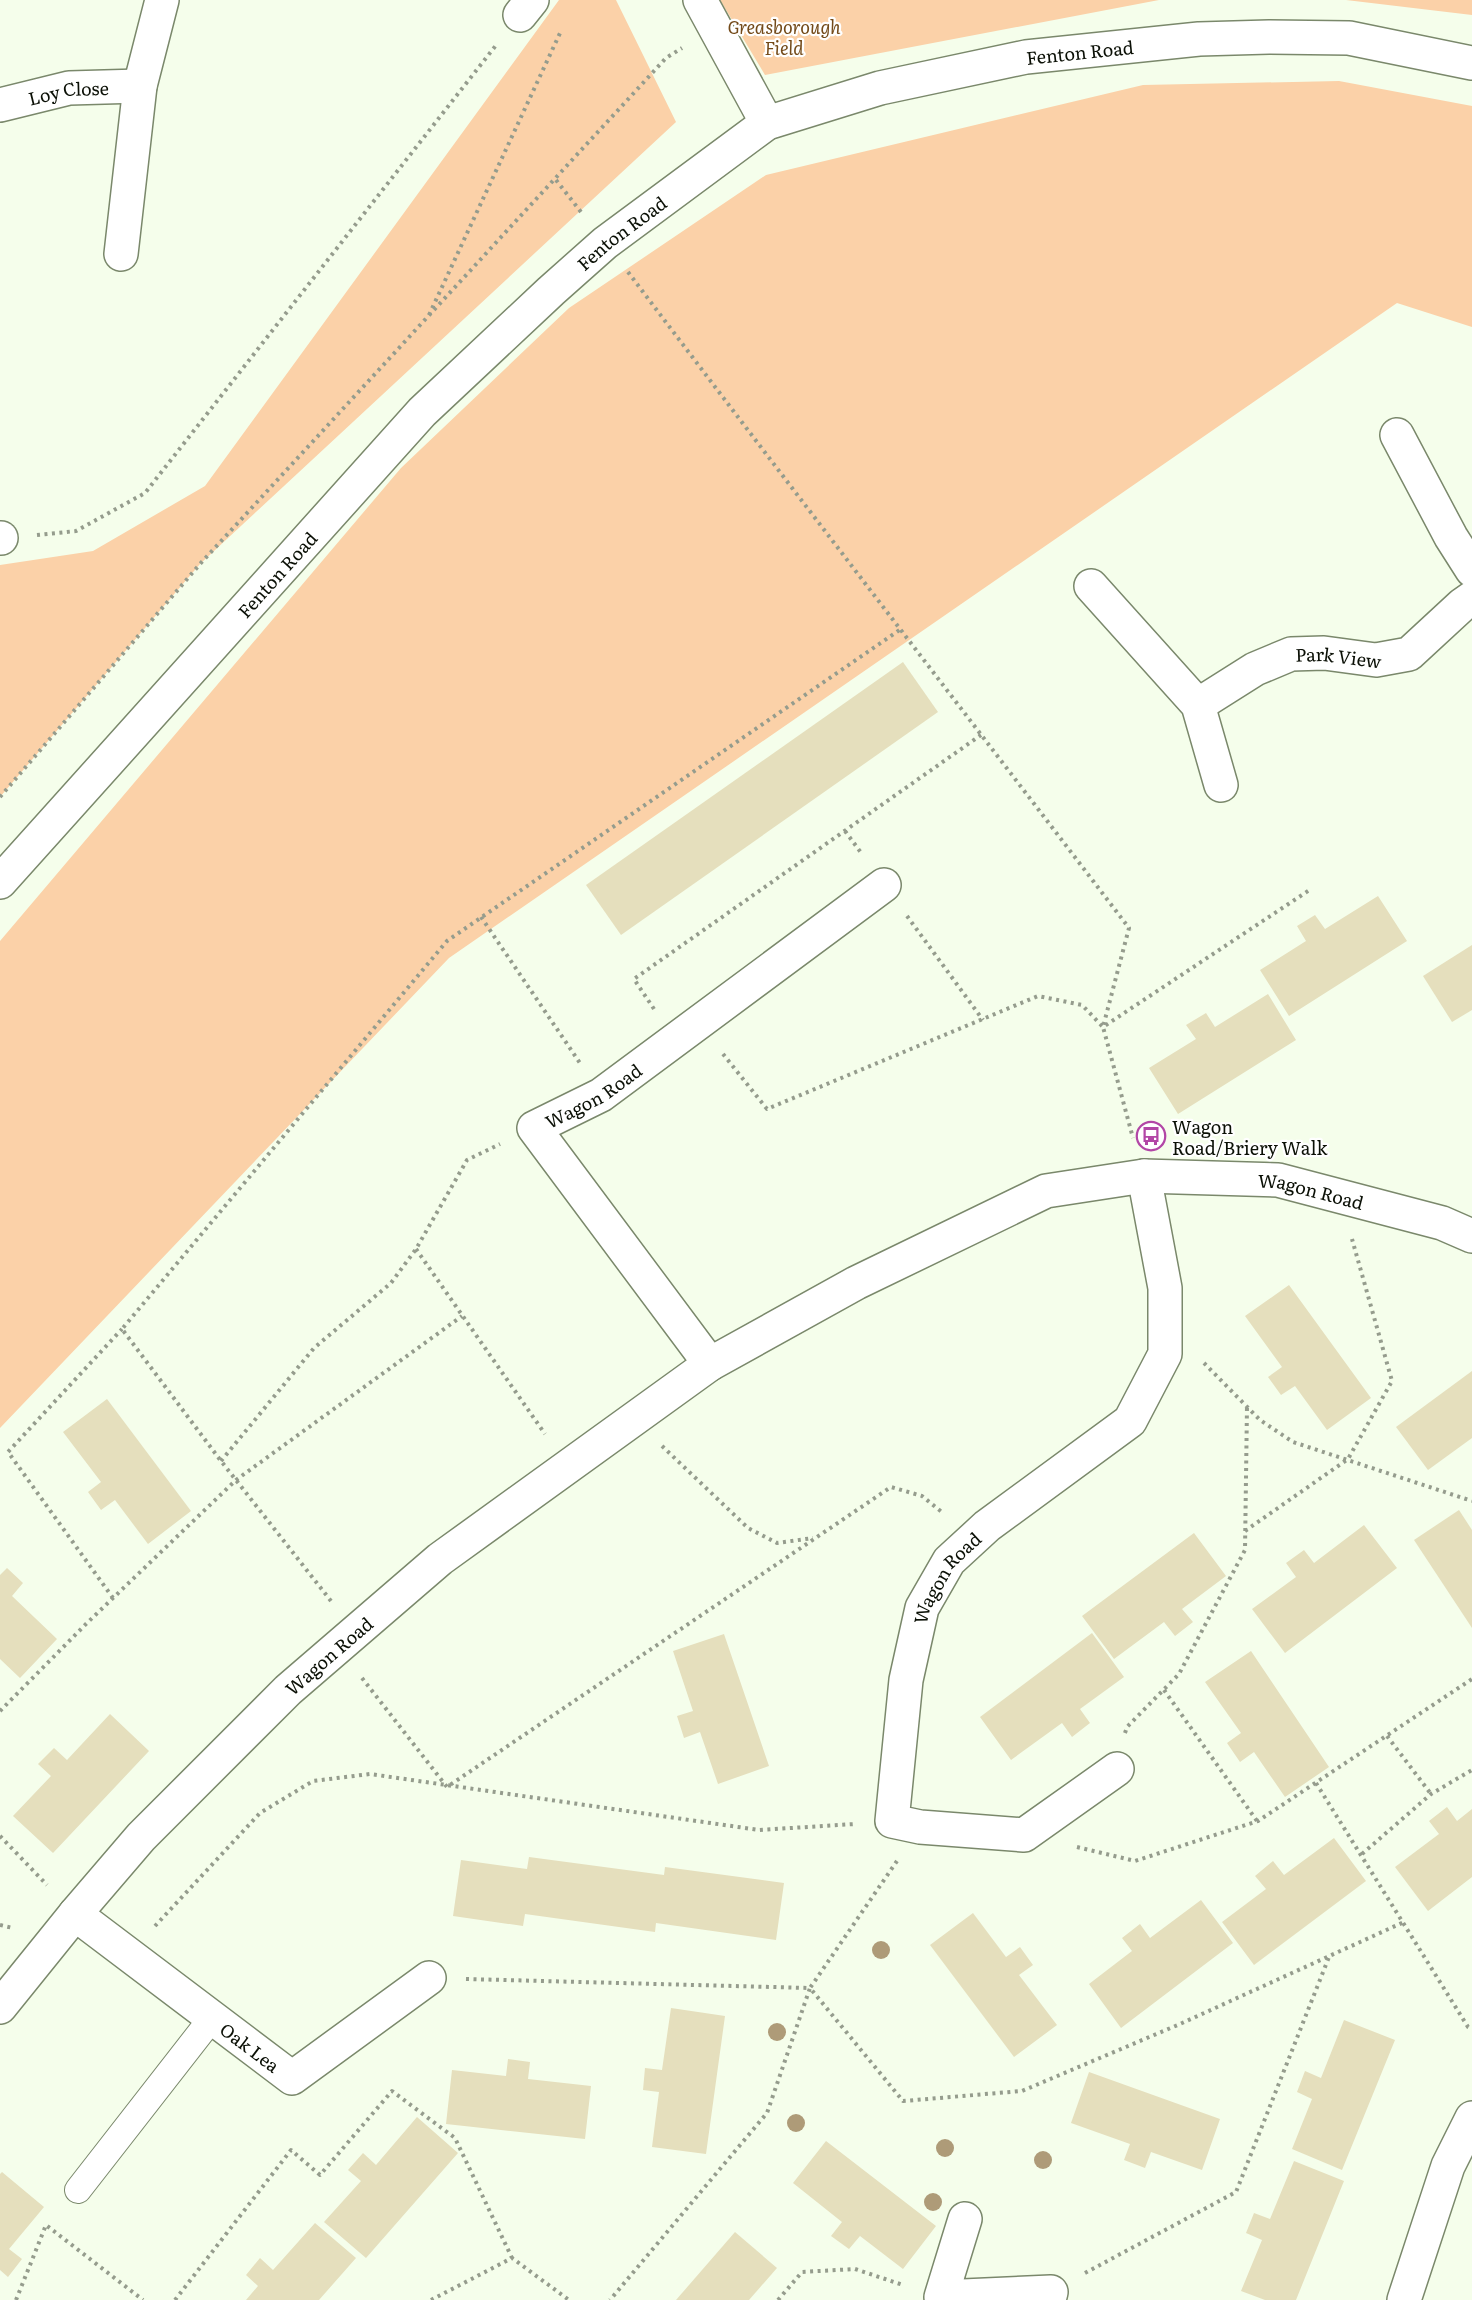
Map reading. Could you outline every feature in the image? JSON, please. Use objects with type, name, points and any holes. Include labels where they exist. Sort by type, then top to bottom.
[{"type":"street","points":[[121,254],[140,86],[162,0]]},
{"type":"street","points":[[708,13],[767,123]]},
{"type":"street","name":"Fenton Road","points":[[0,882],[422,412],[605,243],[767,123],[880,88],[1026,57],[1199,39],[1349,38],[1472,63]]},
{"type":"street","name":"Loy Close","points":[[0,105],[69,88],[140,86]]},
{"type":"street","points":[[1397,435],[1451,537],[1472,570]]},
{"type":"street","points":[[1091,586],[1198,705],[1221,784]]},
{"type":"street","name":"Park View","points":[[1198,705],[1255,669],[1291,654],[1324,653],[1376,660],[1409,654],[1472,598]]},
{"type":"street","name":"Wagon Road","points":[[710,1364],[534,1128],[601,1095],[884,885]]},
{"type":"street","name":"Wagon Road","points":[[906,1824],[906,1680],[922,1608],[948,1561],[974,1538],[1130,1421],[1165,1354],[1165,1288],[1144,1176]]},
{"type":"street","name":"Wagon Road","points":[[0,2007],[141,1837],[288,1690],[440,1559],[710,1364],[856,1283],[1046,1191],[1144,1176],[1278,1180],[1442,1223],[1472,1236]]},
{"type":"street","points":[[906,1824],[1024,1835],[1117,1769]]},
{"type":"street","name":"Oak Lea","points":[[75,1914],[292,2078],[429,1978]]},
{"type":"street","points":[[1404,2300],[1448,2166],[1472,2118]]},
{"type":"street","points":[[965,2219],[941,2297],[1050,2296]]},
{"type":"lane","points":[[78,2190],[212,2018]]},
{"type":"path","points":[[0,538],[76,531],[145,493],[526,8]]},
{"type":"path","points":[[0,797],[200,564],[708,13]]},
{"type":"path","points":[[427,318],[563,26]]},
{"type":"path","points":[[556,180],[581,211]]},
{"type":"path","points":[[630,275],[774,467],[1129,928],[1102,1027]]},
{"type":"path","points":[[113,1598],[8,1452],[122,1329],[447,941],[901,629]]},
{"type":"path","points":[[634,979],[981,735]]},
{"type":"path","points":[[884,885],[983,1020]]},
{"type":"path","points":[[1102,1027],[1311,889]]},
{"type":"path","points":[[482,917],[601,1095]]},
{"type":"path","points":[[699,1023],[767,1109],[1038,996],[1082,1005],[1102,1027],[1144,1176]]},
{"type":"path","points":[[221,1461],[314,1348],[391,1283],[416,1249],[467,1160],[534,1128]]},
{"type":"path","points":[[1245,1531],[1348,1459],[1392,1381],[1341,1197]]},
{"type":"path","points":[[416,1249],[568,1466]]},
{"type":"path","points":[[0,1711],[236,1480],[462,1316]]},
{"type":"path","points":[[1165,1326],[1260,1420],[1293,1442],[1472,1501]]},
{"type":"path","points":[[122,1329],[236,1480],[447,1786]]},
{"type":"path","points":[[1117,1769],[1127,1727],[1179,1674],[1245,1550],[1247,1406]]},
{"type":"path","points":[[633,1419],[748,1528],[777,1543],[816,1538]]},
{"type":"path","points":[[447,1786],[891,1487],[922,1496],[974,1538]]},
{"type":"path","points":[[1024,1835],[1135,1861],[1258,1821],[1472,1679]]},
{"type":"path","points":[[1164,1690],[1258,1821]]},
{"type":"path","points":[[1387,1736],[1431,1794]]},
{"type":"path","points":[[1362,1854],[1431,1794],[1472,1770]]},
{"type":"path","points":[[128,1955],[260,1813],[313,1781],[370,1774],[759,1830],[906,1824]]},
{"type":"path","points":[[1316,1783],[1468,2027],[1472,2029]]},
{"type":"path","points":[[610,2300],[767,2113],[810,1989],[906,1824]]},
{"type":"path","points":[[0,1836],[75,1914]]},
{"type":"path","points":[[429,1978],[810,1989],[903,2101],[1022,2091],[1180,2024],[1404,1922]]},
{"type":"path","points":[[1050,2296],[1236,2192],[1329,1956]]},
{"type":"path","points":[[175,2300],[291,2150],[320,2175],[392,2091],[455,2138],[512,2258],[569,2300]]},
{"type":"path","points":[[16,2300],[46,2225],[144,2300]]},
{"type":"path","points":[[431,2300],[512,2258]]},
{"type":"path","points":[[778,2300],[802,2272],[855,2269],[941,2297]]},
{"type":"green space","points":[[559,0],[616,0],[676,122],[200,564],[0,797],[0,565],[93,551],[205,486]]},
{"type":"green space","name":"Greasborough Field","points":[[720,0],[1159,0],[765,75]]},
{"type":"green space","points":[[1346,0],[1472,0],[1472,15]]},
{"type":"green space","points":[[1339,81],[1472,106],[1472,327],[1397,303],[449,958],[0,1428],[0,941],[401,468],[569,308],[766,175],[1143,85]]},
{"type":"building","points":[[903,662],[938,712],[621,935],[586,885]]},
{"type":"building","points":[[1378,896],[1407,941],[1289,1016],[1260,970],[1306,941],[1297,926],[1315,915],[1325,929]]},
{"type":"building","points":[[1472,945],[1472,1010],[1452,1022],[1423,976]]},
{"type":"building","points":[[1268,994],[1296,1040],[1178,1114],[1149,1068],[1196,1039],[1186,1025],[1206,1013],[1215,1027]]},
{"type":"building","points":[[1289,1285],[1371,1398],[1327,1430],[1295,1386],[1281,1395],[1268,1377],[1282,1367],[1245,1316]]},
{"type":"building","points":[[1472,1371],[1472,1438],[1428,1470],[1396,1427]]},
{"type":"building","points":[[107,1399],[191,1511],[148,1544],[115,1500],[101,1510],[88,1492],[101,1482],[63,1432]]},
{"type":"building","points":[[1459,1510],[1472,1530],[1472,1628],[1414,1540]]},
{"type":"building","points":[[1364,1525],[1397,1568],[1285,1653],[1252,1609],[1296,1577],[1286,1563],[1304,1550],[1314,1563]]},
{"type":"building","points":[[1194,1533],[1226,1576],[1182,1609],[1193,1622],[1175,1636],[1164,1622],[1114,1659],[1082,1616]]},
{"type":"building","points":[[7,1568],[23,1583],[12,1596],[57,1639],[20,1678],[0,1659],[0,1575]]},
{"type":"building","points":[[1092,1633],[1124,1677],[1080,1709],[1090,1723],[1072,1737],[1062,1723],[1011,1760],[980,1717]]},
{"type":"building","points":[[724,1634],[769,1766],[718,1784],[700,1732],[684,1738],[677,1716],[693,1711],[673,1651]]},
{"type":"building","points":[[1251,1651],[1329,1767],[1285,1797],[1254,1752],[1240,1762],[1227,1743],[1241,1733],[1205,1682]]},
{"type":"building","points":[[110,1714],[149,1751],[53,1853],[13,1816],[51,1776],[38,1764],[54,1748],[67,1760]]},
{"type":"building","points":[[1447,1807],[1457,1821],[1472,1809],[1472,1877],[1428,1911],[1395,1867],[1439,1834],[1429,1821]]},
{"type":"building","points":[[1334,1838],[1366,1881],[1254,1965],[1222,1922],[1266,1889],[1255,1876],[1273,1861],[1284,1875]]},
{"type":"building","points":[[529,1857],[664,1875],[665,1867],[784,1883],[776,1940],[656,1923],[655,1932],[525,1914],[523,1926],[453,1916],[461,1860],[527,1869]]},
{"type":"building","points":[[1201,1900],[1233,1943],[1121,2028],[1089,1984],[1132,1951],[1122,1938],[1140,1924],[1150,1938]]},
{"type":"building","points":[[973,1913],[1006,1957],[1020,1947],[1033,1965],[1019,1975],[1057,2025],[1014,2057],[930,1945]]},
{"type":"building","points":[[671,2008],[725,2016],[706,2154],[652,2147],[659,2092],[643,2090],[645,2068],[662,2070]]},
{"type":"building","points":[[1344,2020],[1395,2040],[1342,2170],[1292,2149],[1312,2099],[1297,2092],[1305,2071],[1321,2078]]},
{"type":"building","points":[[508,2059],[530,2062],[528,2079],[591,2086],[585,2139],[446,2124],[452,2070],[506,2076]]},
{"type":"building","points":[[1089,2072],[1220,2119],[1202,2170],[1151,2152],[1145,2168],[1124,2160],[1130,2144],[1071,2123]]},
{"type":"building","points":[[417,2117],[458,2153],[366,2258],[324,2222],[361,2181],[348,2170],[363,2153],[376,2165]]},
{"type":"building","points":[[826,2141],[936,2226],[903,2269],[860,2236],[849,2249],[831,2236],[842,2222],[793,2183]]},
{"type":"building","points":[[1294,2161],[1344,2181],[1296,2300],[1265,2300],[1241,2291],[1262,2240],[1246,2233],[1254,2213],[1270,2219]]},
{"type":"building","points":[[2,2172],[44,2207],[9,2249],[22,2259],[8,2277],[0,2270],[0,2174]]},
{"type":"building","points":[[315,2223],[356,2258],[319,2300],[246,2300],[258,2286],[246,2275],[260,2258],[273,2270]]},
{"type":"building","points":[[735,2232],[777,2268],[749,2300],[676,2300]]},
{"type":"place","name":"Wagon Road/Briery Walk","points":[[1151,1136]]}]
